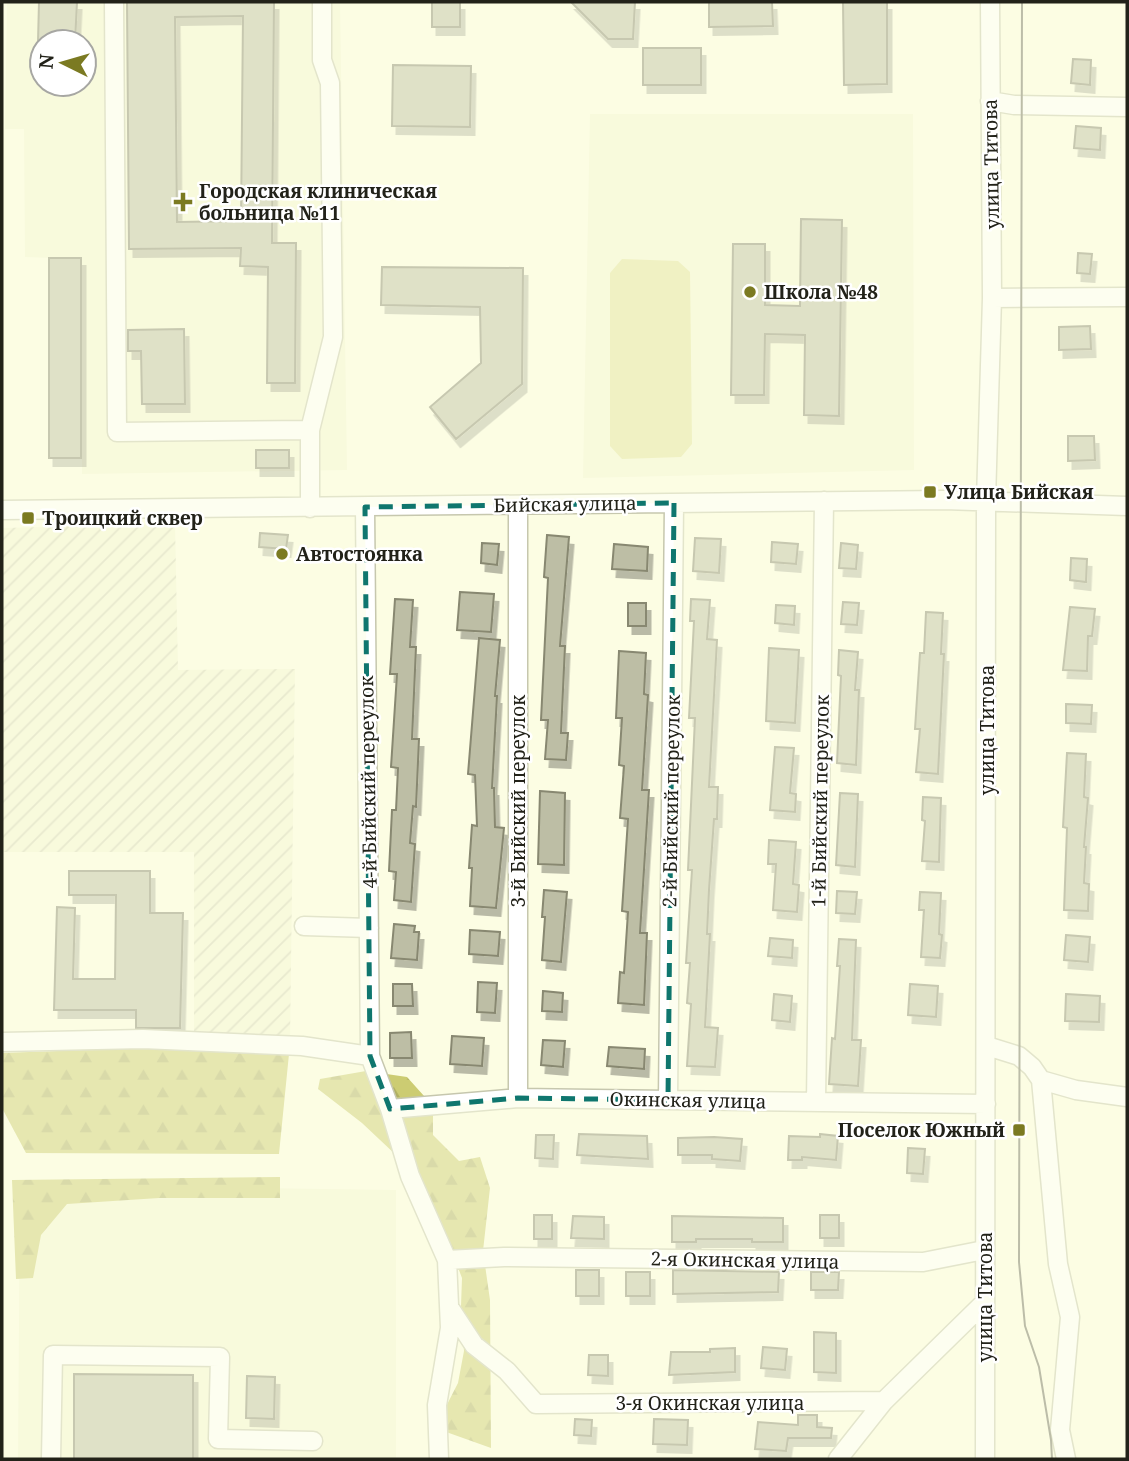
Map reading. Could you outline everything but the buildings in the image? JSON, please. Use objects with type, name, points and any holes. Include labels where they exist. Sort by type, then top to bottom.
[{"type":"street","points":[[114,2],[117,432],[310,430]]},
{"type":"street","points":[[310,508],[310,430],[332,337],[330,83],[322,60],[322,2]]},
{"type":"street","name":"улица Титова","points":[[985,1459],[986,500],[992,299],[990,2]]},
{"type":"street","points":[[990,101],[1014,106],[1127,107]]},
{"type":"street","points":[[992,299],[1127,297]]},
{"type":"street","name":"Бийская улица","points":[[2,510],[986,500],[1127,506]]},
{"type":"street","name":"1-й Бийский переулок","points":[[816,1102],[824,501]]},
{"type":"street","name":"2-й Бийский переулок","points":[[668,1100],[674,503]]},
{"type":"street","name":"3-й Бийский переулок","points":[[518,505],[518,1098]]},
{"type":"street","name":"4-й Бийский переулок","points":[[365,507],[370,1056]]},
{"type":"street","points":[[304,926],[369,928]]},
{"type":"street","points":[[2,1042],[143,1040],[302,1046],[370,1056],[410,1175],[447,1261],[450,1328],[437,1405],[439,1459]]},
{"type":"street","points":[[987,1046],[1019,1056],[1032,1067],[1041,1080],[1058,1264],[1070,1317],[1060,1430],[1066,1459]]},
{"type":"street","points":[[1041,1080],[1076,1090],[1127,1097]]},
{"type":"street","name":"Окинская улица","points":[[390,1109],[518,1098],[986,1104]]},
{"type":"street","name":"2-я Окинская улица","points":[[447,1261],[504,1257],[923,1262],[984,1250]]},
{"type":"street","points":[[838,1459],[884,1401],[984,1303]]},
{"type":"street","name":"3-я Окинская улица","points":[[450,1308],[474,1345],[507,1371],[536,1404],[884,1401]]},
{"type":"street","points":[[51,1459],[53,1355],[220,1357],[218,1439],[313,1441]]},
{"type":"highlighted area","points":[[674,503],[668,1100],[518,1098],[390,1109],[370,1056],[365,507]]},
{"type":"shaded area","name":"Городская клиническая больница №11","points":[[7,2],[340,2],[347,470],[82,474],[81,259],[25,257],[24,129],[5,129]]},
{"type":"shaded area","name":"Школа №48","points":[[590,114],[913,114],[914,470],[583,478]]},
{"type":"shaded area","points":[[175,524],[178,670],[295,669],[290,1041],[194,1040],[194,852],[2,852],[2,528]]},
{"type":"shaded area","points":[[20,1185],[396,1190],[396,1459],[18,1459]]},
{"type":"green space","points":[[622,259],[678,261],[690,272],[692,444],[681,457],[622,459],[610,446],[610,273]]},
{"type":"green space","points":[[166,1047],[289,1054],[279,1154],[26,1153],[2,1108],[2,1053]]},
{"type":"green space","points":[[366,1071],[407,1077],[433,1106],[433,1135],[459,1161],[480,1157],[490,1188],[483,1251],[490,1300],[491,1448],[435,1428],[458,1383],[464,1351],[462,1278],[437,1213],[414,1172],[362,1123],[318,1089],[320,1079]]},
{"type":"green space","points":[[280,1177],[280,1198],[159,1198],[67,1204],[41,1235],[33,1278],[16,1279],[12,1180]]},
{"type":"tram line","points":[[1022,2],[1019,1262],[1025,1326],[1039,1367],[1052,1459]]},
{"type":"place","name":"Городская клиническая больница №11","points":[[183,202]]},
{"type":"place","name":"Школа №48","points":[[750,292]]},
{"type":"place","name":"Улица Бийская","points":[[930,492]]},
{"type":"place","name":"Троицкий сквер","points":[[28,518]]},
{"type":"place","name":"Автостоянка","points":[[282,554]]},
{"type":"place","name":"Поселок Южный","points":[[1019,1130]]}]
